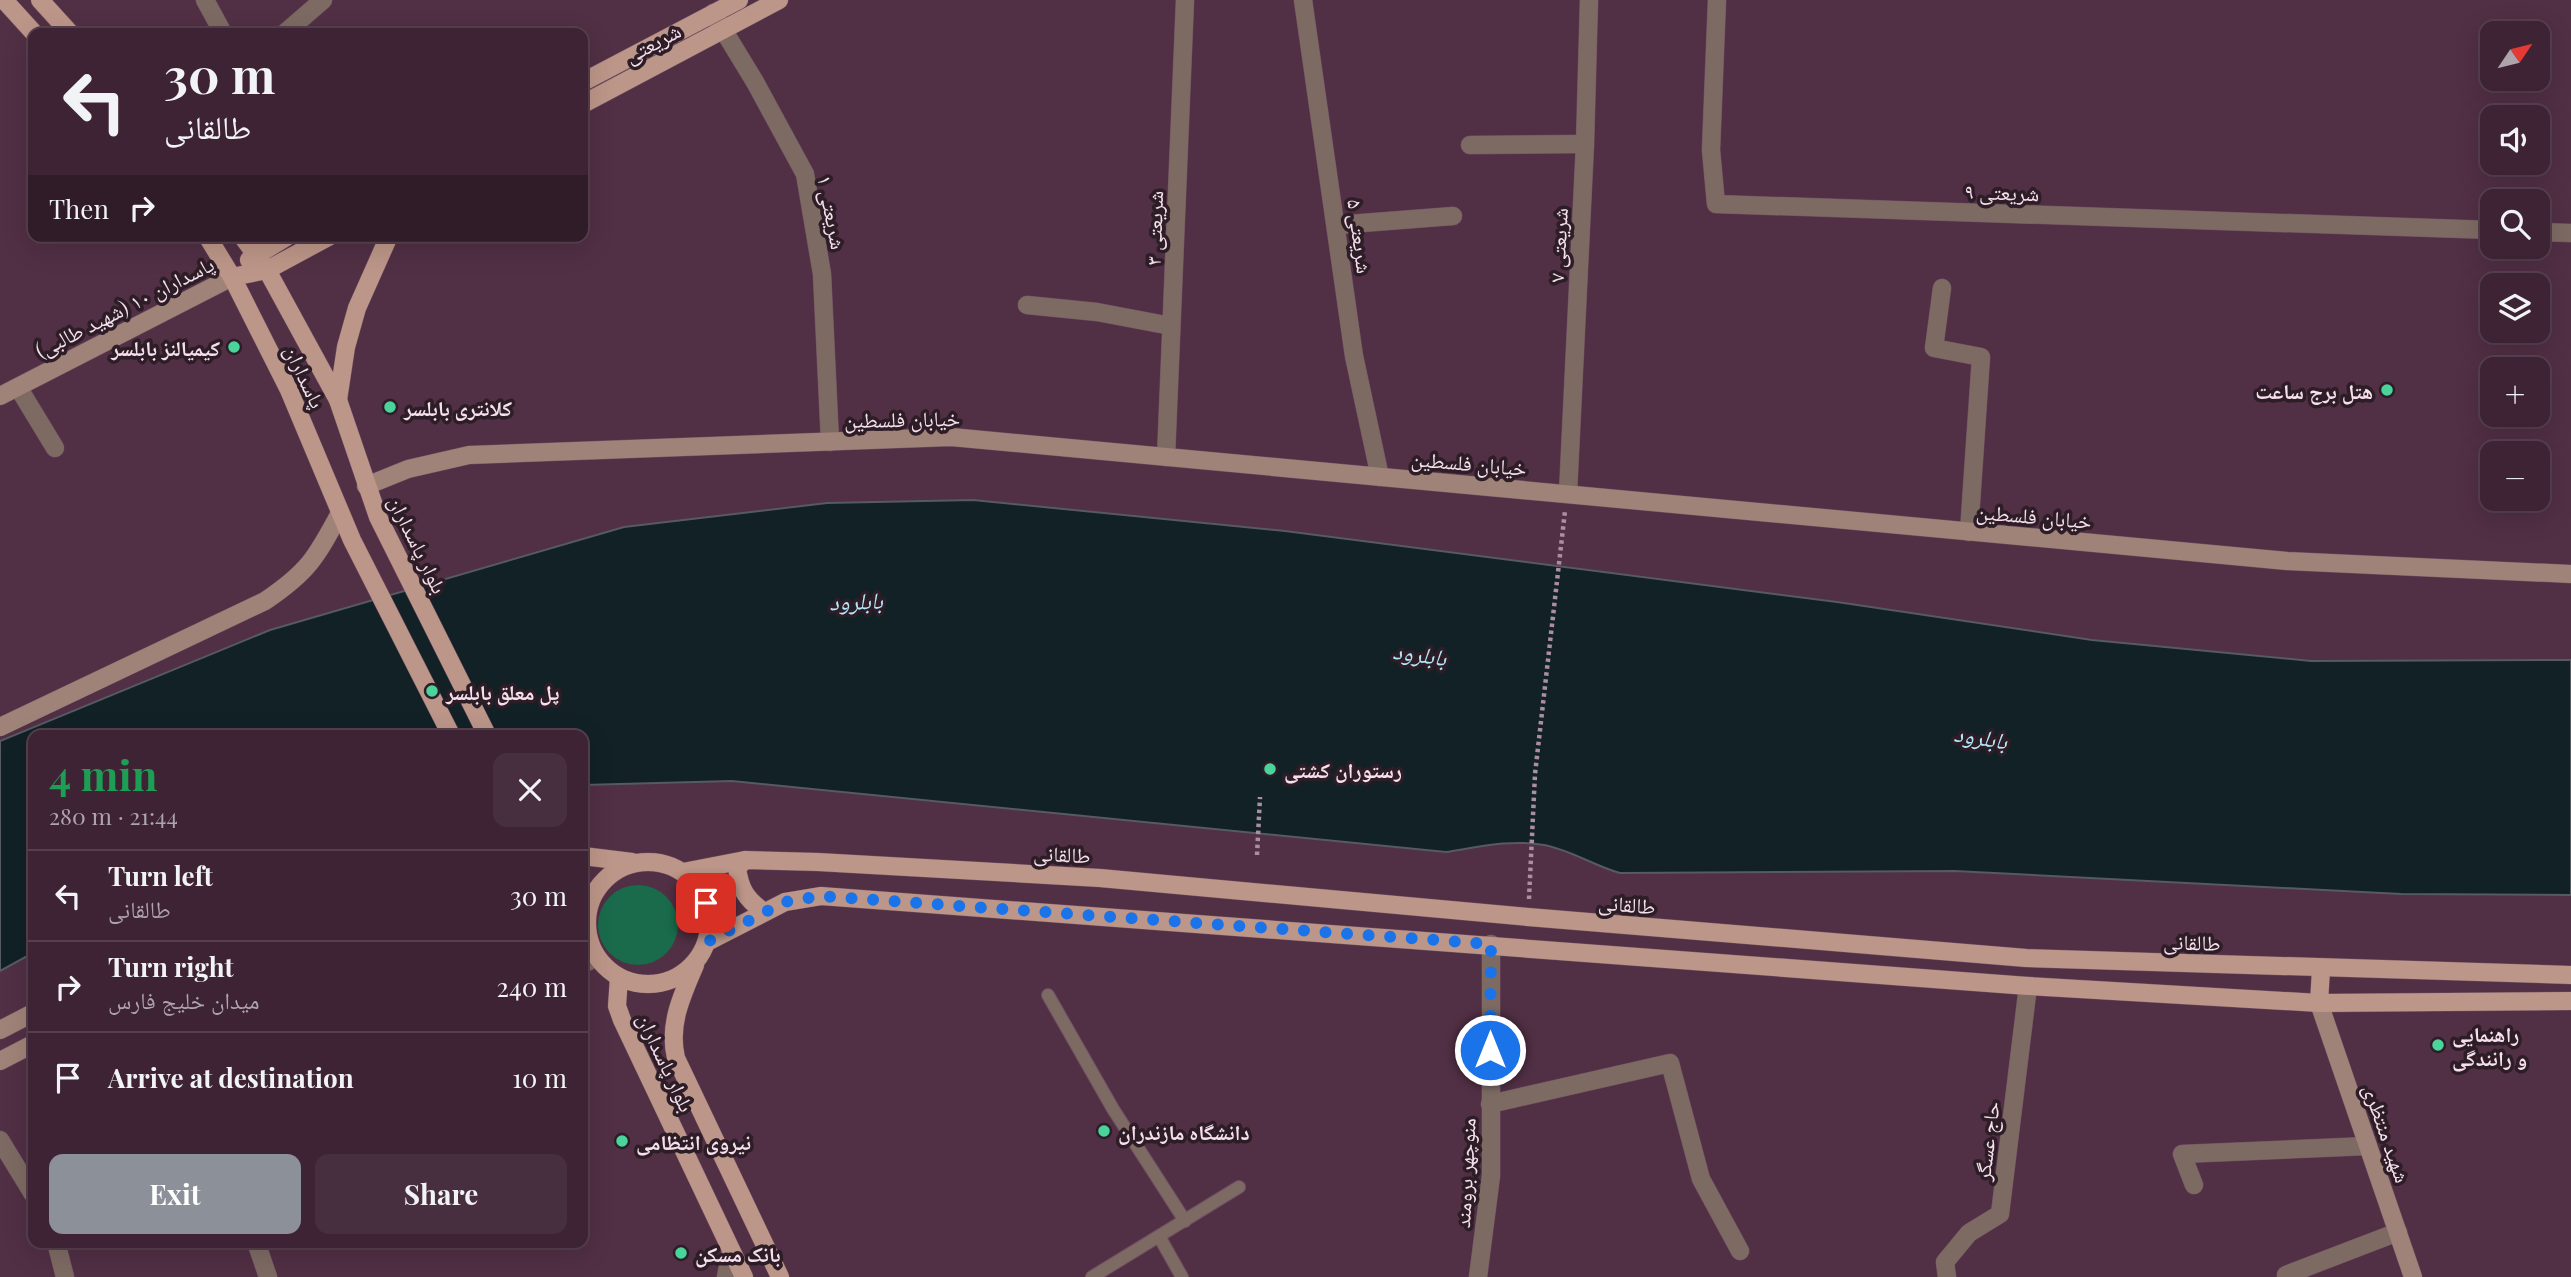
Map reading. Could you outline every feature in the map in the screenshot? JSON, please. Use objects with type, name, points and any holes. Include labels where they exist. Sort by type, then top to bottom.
[{"type":"main road","points":[[4,0],[29,28]]},
{"type":"main road","points":[[40,0],[65,28]]},
{"type":"main road","name":"شریعتی","points":[[588,79],[739,0]]},
{"type":"main road","name":"شریعتی","points":[[588,101],[779,0]]},
{"type":"main road","name":"پاسداران","points":[[211,242],[232,277],[289,390],[352,540],[448,730]]},
{"type":"main road","name":"پاسداران","points":[[247,242],[267,270],[338,400],[366,486]]},
{"type":"main road","points":[[232,277],[256,253],[277,242]]},
{"type":"main road","points":[[232,277],[267,270],[319,242]]},
{"type":"main road","points":[[338,400],[346,347],[357,309],[386,242]]},
{"type":"main road","name":"پاسداران ۱۰ (شهید طالبی)","points":[[0,396],[232,277]]},
{"type":"main road","name":"خیابان فلسطین","points":[[366,486],[408,469],[469,455],[951,437],[2287,561],[2571,573]]},
{"type":"main road","name":"بلوار پاسداران","points":[[366,486],[378,517],[484,730]]},
{"type":"main road","points":[[0,727],[265,601],[299,578],[320,551],[340,513]]},
{"type":"main road","points":[[588,857],[658,863],[682,872],[692,880],[706,903],[710,922],[707,942],[698,960],[683,974],[665,983],[638,984],[619,977],[590,960]]},
{"type":"main road","points":[[745,860],[737,868],[739,886],[748,901],[763,911]]},
{"type":"main road","name":"طالقانی","points":[[682,872],[745,860],[1100,878],[1528,918],[2026,958],[2571,975]]},
{"type":"main road","points":[[588,914],[597,890],[615,872],[639,862]]},
{"type":"main road","points":[[707,942],[785,902],[821,896],[2028,986],[2319,1003],[2571,1001]]},
{"type":"main road","name":"بلوار پاسداران","points":[[698,960],[675,1017],[673,1039],[676,1058],[780,1277]]},
{"type":"main road","points":[[2319,1003],[2321,969]]},
{"type":"main road","name":"بلوار پاسداران","points":[[619,977],[617,1006],[744,1277]]},
{"type":"main road","name":"شهید منتظری","points":[[2319,1003],[2413,1277]]},
{"type":"main road","points":[[0,1030],[28,1016]]},
{"type":"main road","points":[[0,1061],[28,1047]]},
{"type":"street","points":[[205,0],[220,28]]},
{"type":"street","points":[[291,28],[323,0]]},
{"type":"street","name":"شریعتی ۳","points":[[1166,457],[1185,0]]},
{"type":"street","name":"شریعتی ۵","points":[[1303,0],[1354,356],[1380,477]]},
{"type":"street","name":"شریعتی ۷","points":[[1568,493],[1585,144],[1588,0]]},
{"type":"street","name":"شریعتی ۹","points":[[1717,0],[1711,150],[1716,204],[2480,230]]},
{"type":"street","name":"شریعتی ۱","points":[[713,13],[805,174],[822,274],[830,442]]},
{"type":"street","points":[[1470,145],[1585,144]]},
{"type":"street","points":[[1336,225],[1453,216]]},
{"type":"street","points":[[2550,232],[2571,233]]},
{"type":"street","points":[[1942,288],[1934,348],[1981,357],[1969,532]]},
{"type":"street","points":[[1027,305],[1097,312],[1171,326]]},
{"type":"street","points":[[18,387],[55,448]]},
{"type":"street","name":"منوچهر برومند","points":[[1478,1277],[1491,1176],[1491,944]]},
{"type":"street","name":"حاج عسگر","points":[[1947,1277],[1945,1262],[1969,1233],[2000,1214],[2028,986]]},
{"type":"street","points":[[1490,1104],[1670,1063],[1701,1179],[1740,1251]]},
{"type":"street","points":[[0,1140],[28,1186]]},
{"type":"street","points":[[2194,1185],[2182,1154],[2368,1146]]},
{"type":"street","points":[[2286,1275],[2398,1232]]},
{"type":"street","points":[[58,1248],[65,1277]]},
{"type":"street","points":[[258,1248],[268,1277]]},
{"type":"street","points":[[726,1277],[731,1250]]},
{"type":"lane","points":[[1048,995],[1113,1109],[1185,1221]]},
{"type":"lane","points":[[1092,1277],[1160,1238],[1239,1187]]},
{"type":"lane","points":[[1160,1238],[1182,1277]]},
{"type":"path","points":[[1530,876],[1535,774],[1568,493]]},
{"type":"path","points":[[1257,855],[1260,797]]},
{"type":"green space","points":[[638,885],[653,888],[666,897],[675,910],[678,925],[675,940],[666,953],[653,962],[638,965],[623,962],[610,953],[601,940],[598,925],[601,910],[610,897],[623,888]]},
{"type":"water","name":"بابلرود","points":[[973,500],[1285,531],[1837,602],[2092,640],[2311,661],[2571,660],[2571,895],[2401,894],[1955,871],[1620,873],[1564,850],[1532,843],[1495,844],[1446,852],[732,781],[588,785],[588,730],[28,730],[28,956],[0,971],[0,741],[270,630],[624,527],[827,503]]},
{"type":"place","name":"کیمیالنز بابلسر","points":[[234,347]]},
{"type":"place","name":"هتل برج ساعت","points":[[2387,390]]},
{"type":"place","name":"کلانتری بابلسر","points":[[390,407]]},
{"type":"place","name":"پل معلق بابلسر","points":[[432,691]]},
{"type":"place","name":"رستوران کشتی","points":[[1270,769]]},
{"type":"place","name":"راهنمایی و رانندگی","points":[[2438,1045]]},
{"type":"place","name":"دانشگاه مازندران","points":[[1104,1131]]},
{"type":"place","name":"نیروی انتظامی","points":[[622,1141]]},
{"type":"place","name":"بانک مسکن","points":[[681,1253]]},
{"type":"route","points":[[706,903],[710,922],[707,942],[785,902],[821,896],[1491,944],[1490,1050]]}]
